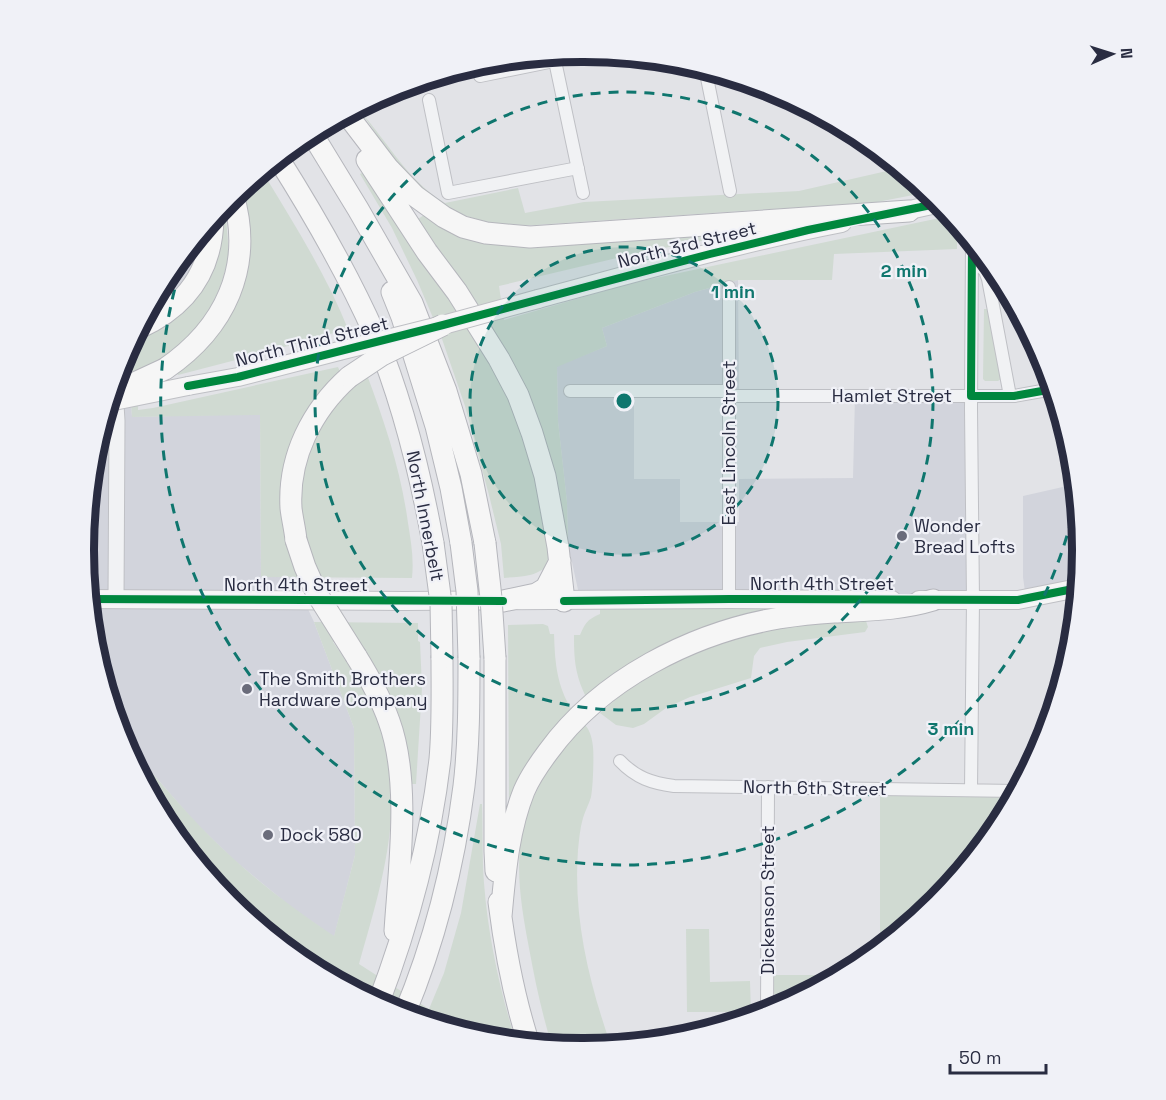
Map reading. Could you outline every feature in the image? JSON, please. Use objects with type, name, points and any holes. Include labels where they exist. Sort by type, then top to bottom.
[{"type":"highway","points":[[352,120],[388,168],[415,196],[444,217],[463,227],[486,233],[530,237],[909,211]]},
{"type":"highway","points":[[344,124],[427,252],[457,292],[499,359],[518,395],[545,476],[560,561],[564,601]]},
{"type":"highway","name":"North Innerbelt","points":[[317,141],[412,303],[446,391],[471,474],[485,543],[491,598],[495,658],[495,851],[501,916]]},
{"type":"highway","name":"North Innerbelt","points":[[282,165],[307,204],[340,265],[375,336],[396,392],[415,454],[433,543],[441,603],[440,758],[430,826],[417,889],[382,995]]},
{"type":"highway","points":[[122,389],[165,369],[181,358],[199,341],[213,323],[236,278],[240,235],[236,207]]},
{"type":"highway","name":"North Innerbelt","points":[[358,209],[402,317],[436,426],[451,488],[461,543],[466,591],[470,658],[465,774],[453,856],[438,920],[408,1006]]},
{"type":"highway","points":[[152,322],[174,307],[192,287],[209,252],[213,232]]},
{"type":"highway","points":[[393,966],[401,833],[398,756],[390,723],[374,686],[317,594],[305,567],[296,540],[291,509],[291,489],[294,468],[306,430],[325,401],[349,377],[382,355],[443,325]]},
{"type":"highway","points":[[503,601],[536,594],[546,588],[560,561]]},
{"type":"highway","points":[[526,1035],[511,973],[501,916],[508,851],[515,817],[525,789],[538,765],[556,740],[598,700],[642,669],[684,647],[729,630],[788,617],[903,608],[933,600]]},
{"type":"main road","name":"North 3rd Street","points":[[443,325],[798,232],[929,206]]},
{"type":"main road","name":"North Third Street","points":[[118,400],[238,377],[443,325]]},
{"type":"main road","name":"North 4th Street","points":[[98,599],[1018,600],[1069,590]]},
{"type":"street","points":[[555,63],[583,193]]},
{"type":"street","points":[[480,76],[540,64]]},
{"type":"street","points":[[707,78],[730,191]]},
{"type":"street","points":[[429,100],[448,193],[578,168]]},
{"type":"street","points":[[971,790],[972,254]]},
{"type":"street","points":[[972,258],[980,266]]},
{"type":"street","points":[[987,276],[1010,396]]},
{"type":"street","name":"East Lincoln Street","points":[[729,286],[729,599]]},
{"type":"street","name":"Hamlet Street","points":[[570,391],[1010,396],[1045,390]]},
{"type":"street","points":[[116,406],[116,600]]},
{"type":"street","name":"North 6th Street","points":[[620,761],[641,778],[653,783],[674,786],[1007,792]]},
{"type":"street","name":"Dickenson Street","points":[[767,1002],[768,787]]},
{"type":"shaded area","points":[[363,114],[420,184],[445,203],[518,188],[525,213],[584,202],[799,191],[890,170],[917,194],[877,202],[535,225],[502,224],[473,218],[445,206],[410,178],[391,156]]},
{"type":"shaded area","points":[[364,172],[486,355],[511,404],[536,474],[549,543],[548,559],[544,569],[534,574],[504,578],[501,544],[489,495],[465,406],[442,339],[392,228],[360,174]]},
{"type":"shaded area","points":[[266,178],[319,268],[348,329],[178,375],[176,372],[227,319],[238,205]]},
{"type":"shaded area","points":[[424,215],[443,225],[737,230],[737,234],[638,253],[499,286],[504,320],[632,283],[940,218],[957,236],[957,249],[834,254],[832,280],[738,280],[695,292],[602,328],[607,346],[557,367],[558,421],[567,502],[568,544],[496,334],[418,219]]},
{"type":"shaded area","points":[[226,218],[228,255],[226,269],[215,298],[199,325],[179,348],[161,362],[139,372],[138,410],[338,367],[341,374],[283,487],[315,564],[305,531],[301,505],[304,470],[321,426],[344,393],[367,375],[397,466],[411,543],[412,578],[261,577],[260,415],[132,417],[129,371],[145,335],[170,322],[188,306],[222,227],[222,222]]},
{"type":"shaded area","points":[[200,248],[199,254],[179,288],[159,309]]},
{"type":"shaded area","points":[[738,280],[739,394],[634,395],[634,479],[680,479],[680,522],[739,522],[739,479],[853,478],[855,396],[972,398],[973,600],[777,607],[582,608],[568,544],[567,502],[558,421],[557,366],[607,346],[602,328],[695,292]]},
{"type":"shaded area","points":[[984,309],[988,310],[1001,379],[998,381],[983,379]]},
{"type":"shaded area","points":[[129,371],[132,417],[260,414],[261,576],[293,577],[314,622],[354,728],[355,855],[334,937],[290,906],[234,860],[194,821],[144,763],[120,707],[104,645],[99,614],[94,550],[99,486],[111,424]]},
{"type":"shaded area","points":[[1067,486],[1072,550],[1069,590],[1026,599],[1023,577],[1023,496]]},
{"type":"shaded area","points":[[763,607],[764,613],[586,697],[576,667],[574,635],[580,635],[587,622],[600,614],[600,608]]},
{"type":"shaded area","points":[[819,621],[866,621],[868,627],[865,632],[787,642],[760,648],[754,656],[751,678],[690,697],[666,708],[644,724],[633,728],[616,725],[600,713],[621,695],[656,672],[685,657],[740,636]]},
{"type":"shaded area","points":[[314,622],[418,623],[422,688],[416,784],[411,784],[403,728],[396,706],[384,682],[360,642],[333,642],[357,676],[376,712],[386,745],[391,777],[389,839],[384,870],[359,964],[429,1009],[444,973],[461,913],[480,804],[482,804],[483,873],[488,923],[500,983],[513,1033],[457,1022],[396,1001],[339,973],[286,938],[226,882],[195,847],[160,794],[144,763],[221,847],[296,910],[334,936],[355,855],[354,728]]},
{"type":"shaded area","points":[[543,624],[548,626],[550,634],[554,634],[561,687],[573,711],[587,727],[592,739],[591,797],[579,838],[578,900],[584,949],[608,1037],[549,1037],[545,1022],[522,906],[520,845],[530,804],[540,784],[560,752],[581,729],[568,716],[513,799],[509,798],[508,625]]},
{"type":"shaded area","points":[[880,789],[1006,795],[971,847],[950,872],[905,917],[880,938]]},
{"type":"shaded area","points":[[686,929],[709,929],[710,982],[750,981],[751,1009],[742,1012],[687,1012]]},
{"type":"shaded area","points":[[767,975],[823,975],[786,994],[767,994]]},
{"type":"cycle path","points":[[188,386],[238,377],[808,230],[929,206]]},
{"type":"cycle path","points":[[972,254],[971,396],[1014,396],[1045,390]]},
{"type":"cycle path","points":[[564,601],[1018,600],[1069,590]]},
{"type":"cycle path","points":[[98,599],[503,601]]},
{"type":"place","name":"Wonder Bread Lofts","points":[[902,536]]},
{"type":"place","name":"The Smith Brothers Hardware Company","points":[[247,689]]},
{"type":"place","name":"Dock 580","points":[[268,835]]}]
